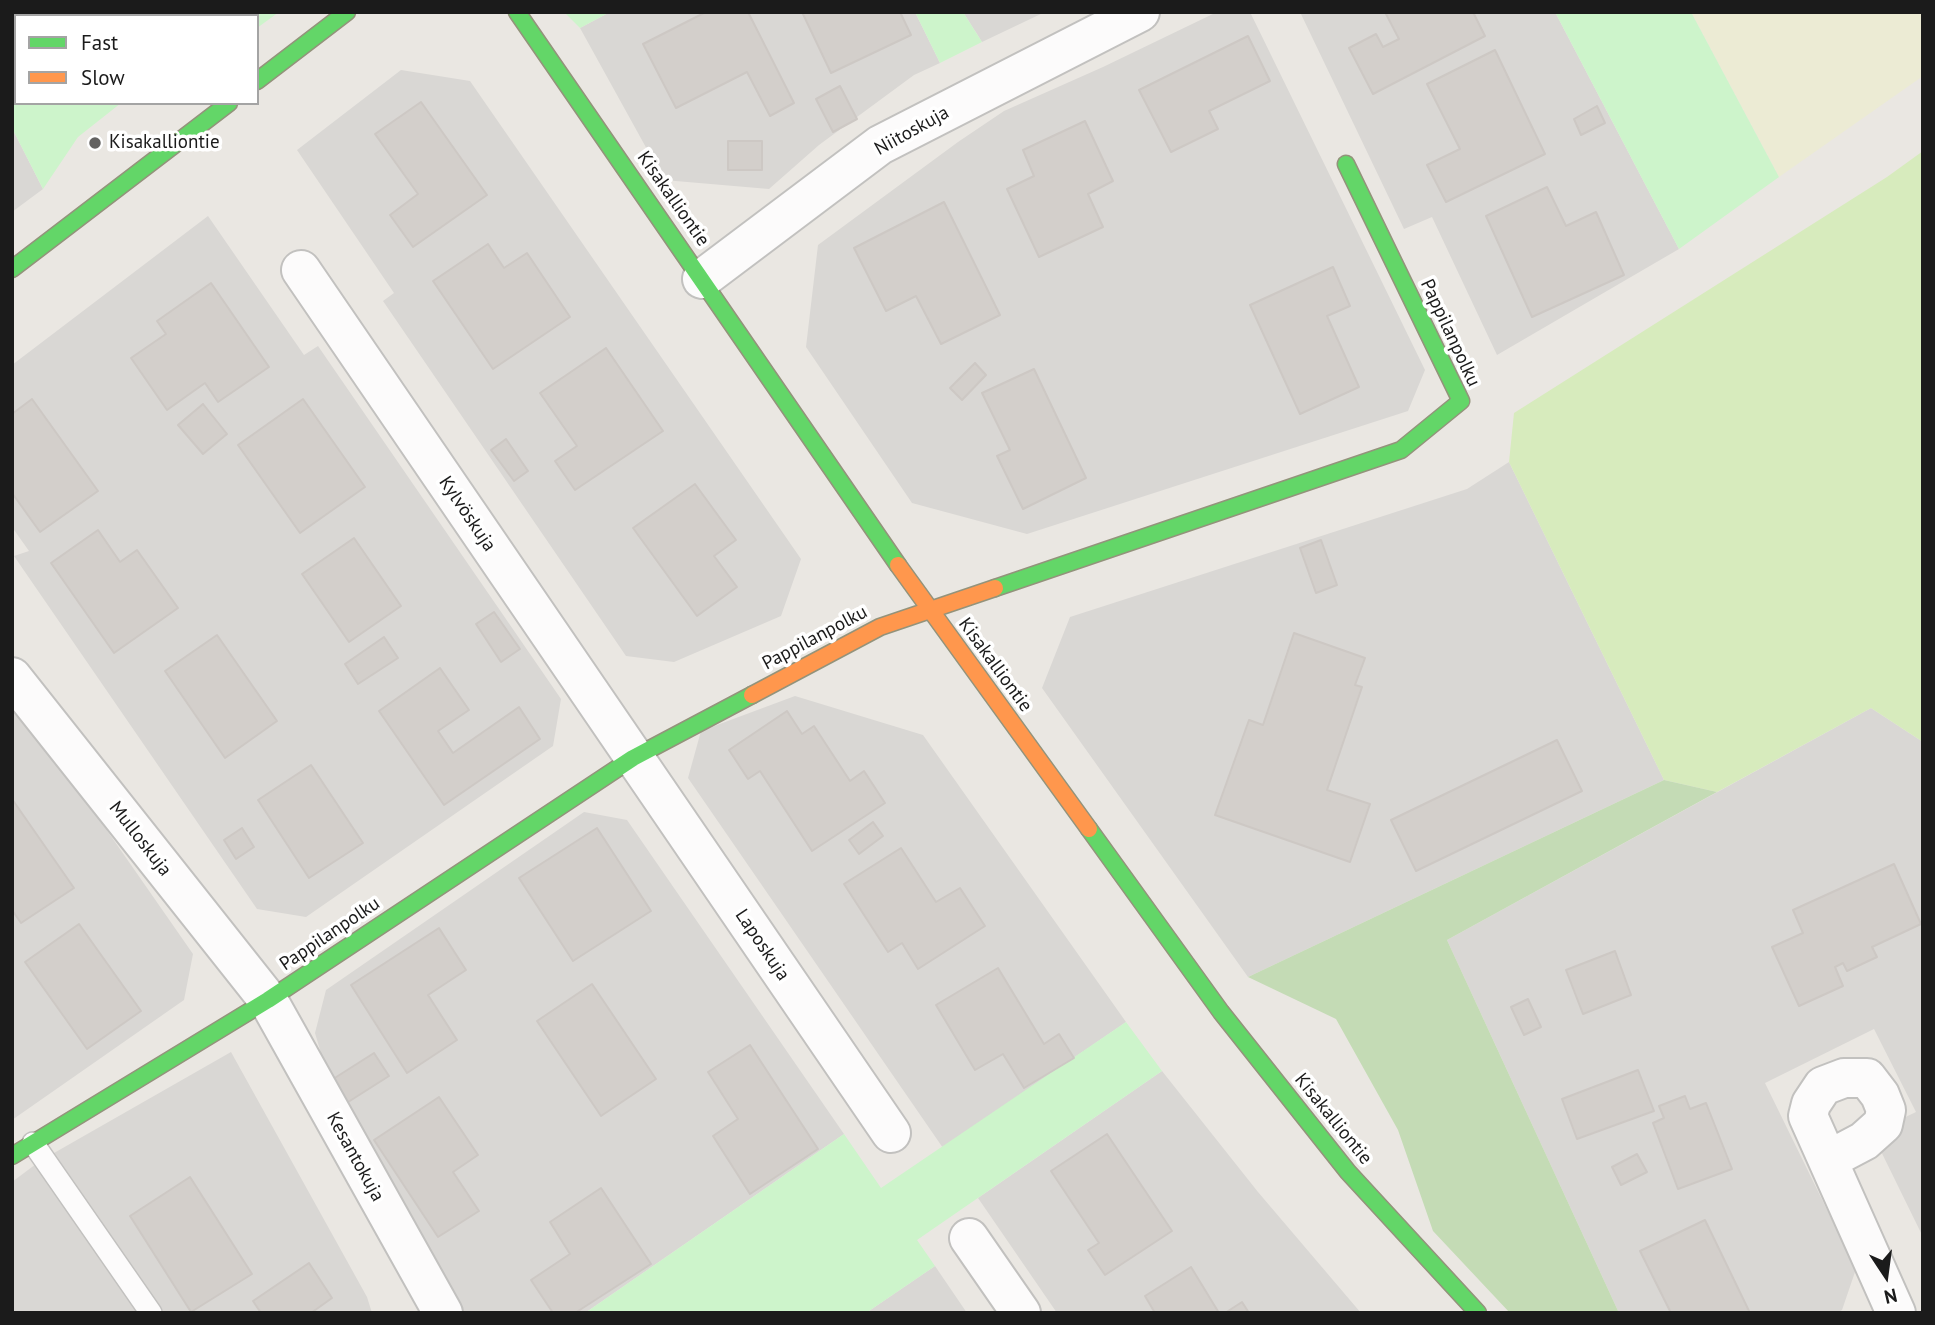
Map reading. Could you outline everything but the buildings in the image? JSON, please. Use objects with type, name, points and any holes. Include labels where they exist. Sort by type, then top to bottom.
[{"type":"street","points":[[259,79],[347,12]]},
{"type":"street","name":"Kisakalliontie","points":[[517,12],[930,611],[1221,1012],[1348,1172],[1478,1313]]},
{"type":"street","name":"Niitoskuja","points":[[702,279],[880,145],[1140,12]]},
{"type":"street","points":[[12,270],[226,105]]},
{"type":"street","name":"Pappilanpolku","points":[[12,1156],[268,1000],[633,758],[880,627],[1401,450],[1461,401],[1346,164]]},
{"type":"street","name":"Kylvöskuja","points":[[301,270],[633,758]]},
{"type":"street","name":"Mulloskuja","points":[[12,677],[268,1000]]},
{"type":"street","name":"Laposkuja","points":[[633,758],[891,1133]]},
{"type":"street","name":"Kesantokuja","points":[[268,1000],[443,1313]]},
{"type":"street","points":[[1828,1160],[1896,1313]]},
{"type":"street","points":[[969,1238],[1021,1313]]},
{"type":"lane","points":[[33,1143],[151,1313]]},
{"type":"shaded area","points":[[610,12],[915,12],[940,63],[914,75],[819,145],[769,189],[664,180],[580,28]]},
{"type":"shaded area","points":[[963,12],[1045,12],[982,42]]},
{"type":"shaded area","points":[[1217,12],[1250,12],[1425,370],[1408,411],[1027,534],[912,503],[806,347],[818,245],[1004,111]]},
{"type":"shaded area","points":[[1300,12],[1555,12],[1679,249],[1497,355],[1432,217],[1404,229]]},
{"type":"shaded area","points":[[401,70],[470,81],[801,559],[781,616],[674,662],[626,656],[383,301],[394,293],[297,150]]},
{"type":"shaded area","points":[[12,128],[43,189],[12,212]]},
{"type":"shaded area","points":[[208,216],[304,355],[318,346],[561,699],[553,746],[306,917],[257,909],[14,556],[29,551],[12,527],[12,365]]},
{"type":"shaded area","points":[[1509,462],[1664,780],[1248,977],[1042,688],[1070,617],[1467,489]]},
{"type":"shaded area","points":[[12,694],[193,954],[184,1000],[12,1120]]},
{"type":"shaded area","points":[[795,696],[923,735],[1126,1022],[943,1148],[688,778],[701,731]]},
{"type":"shaded area","points":[[1871,708],[1923,742],[1923,1237],[1872,1133],[1916,1112],[1874,1029],[1765,1083],[1856,1269],[1842,1310],[1836,1313],[1619,1313],[1447,940]]},
{"type":"shaded area","points":[[584,812],[627,820],[844,1134],[585,1313],[459,1313],[352,1158],[315,1033],[326,990]]},
{"type":"shaded area","points":[[231,1052],[367,1297],[372,1313],[12,1313],[12,1182],[40,1161]]},
{"type":"shaded area","points":[[1162,1071],[1258,1192],[1361,1313],[1057,1313],[978,1198]]},
{"type":"shaded area","points":[[935,1266],[967,1313],[866,1313]]},
{"type":"green space","points":[[12,12],[279,12],[259,27],[259,14],[14,14],[14,105],[118,105],[78,137],[43,189],[12,128]]},
{"type":"green space","points":[[564,12],[610,12],[580,28]]},
{"type":"green space","points":[[915,12],[963,12],[982,42],[940,63]]},
{"type":"green space","points":[[1555,12],[1691,12],[1779,177],[1679,249]]},
{"type":"green space","points":[[1691,12],[1923,12],[1923,76],[1779,177]]},
{"type":"green space","points":[[1923,151],[1923,742],[1871,708],[1717,792],[1664,780],[1509,462],[1514,413],[1887,177]]},
{"type":"green space","points":[[1664,780],[1717,792],[1447,940],[1619,1313],[1510,1313],[1433,1231],[1398,1130],[1336,1019],[1248,977]]},
{"type":"green space","points":[[1126,1022],[1162,1071],[917,1240],[935,1266],[866,1313],[585,1313],[844,1134],[881,1188]]},
{"type":"traffic: fast","points":[[259,79],[347,12]]},
{"type":"traffic: fast","points":[[517,12],[898,565]]},
{"type":"traffic: fast","points":[[12,269],[226,105]]},
{"type":"traffic: fast","points":[[995,588],[1401,450],[1461,401],[1346,164]]},
{"type":"traffic: fast","points":[[12,1156],[268,1000],[633,758],[752,695]]},
{"type":"traffic: fast","points":[[1089,829],[1221,1012],[1348,1172],[1478,1313]]},
{"type":"traffic: slow","points":[[898,565],[1089,829]]},
{"type":"traffic: slow","points":[[752,695],[880,627],[995,588]]},
{"type":"place","name":"Kisakalliontie","points":[[95,143]]}]
